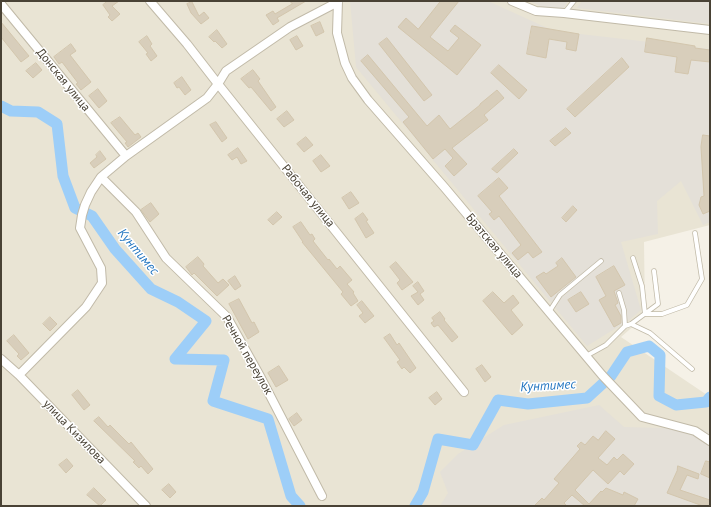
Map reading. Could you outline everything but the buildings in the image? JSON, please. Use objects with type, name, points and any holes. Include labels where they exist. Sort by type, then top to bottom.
[{"type":"street","name":"Рабочая улица","points":[[150,1],[187,44],[464,392]]},
{"type":"street","points":[[19,375],[86,307],[102,283],[101,268],[80,228],[85,205],[91,192],[102,176],[126,156],[207,98],[226,71],[284,31],[338,1]]},
{"type":"street","name":"Братская улица","points":[[338,1],[337,33],[345,63],[352,78],[368,100],[450,194],[586,356],[642,417],[695,431],[710,441]]},
{"type":"street","points":[[512,1],[536,11],[710,30]]},
{"type":"street","name":"Донская улица","points":[[1,4],[126,156]]},
{"type":"street","name":"Речной переулок","points":[[102,176],[136,212],[166,258],[227,317],[261,378],[322,496]]},
{"type":"street","name":"улица Кизилова","points":[[1,358],[146,506]]},
{"type":"lane","points":[[564,13],[574,1]]},
{"type":"lane","points":[[645,314],[662,314],[687,305],[702,278],[695,233]]},
{"type":"lane","points":[[633,258],[642,286],[645,314]]},
{"type":"lane","points":[[549,312],[560,296],[601,261]]},
{"type":"lane","points":[[586,356],[606,345],[625,326],[631,324],[658,304],[654,271]]},
{"type":"lane","points":[[619,293],[624,310],[625,326]]},
{"type":"lane","points":[[631,324],[650,333],[692,369]]},
{"type":"shaded area","points":[[1,1],[710,1],[710,225],[644,242],[645,316],[621,337],[710,397],[710,506],[1,506]]},
{"type":"shaded area","points":[[350,1],[488,1],[554,31],[710,49],[710,222],[703,225],[681,181],[657,201],[658,234],[621,242],[641,310],[629,320],[587,346],[356,67]]},
{"type":"shaded area","points":[[529,1],[568,1],[562,11],[545,8]]},
{"type":"shaded area","points":[[582,1],[710,1],[710,24],[577,8]]},
{"type":"shaded area","points":[[599,405],[624,427],[702,429],[710,433],[710,506],[440,506],[448,493],[440,472],[458,454],[504,425]]},
{"type":"waterway","name":"Кунтимес","points":[[1,106],[11,111],[38,112],[57,124],[63,176],[75,208],[92,216],[115,249],[151,289],[178,302],[206,321],[175,359],[224,360],[213,401],[268,419],[291,496],[300,506]]},
{"type":"waterway","name":"Кунтимес","points":[[415,506],[423,492],[438,439],[473,445],[498,400],[528,404],[587,398],[611,376],[627,352],[649,346],[660,355],[659,396],[676,405],[706,402],[710,397]]}]
